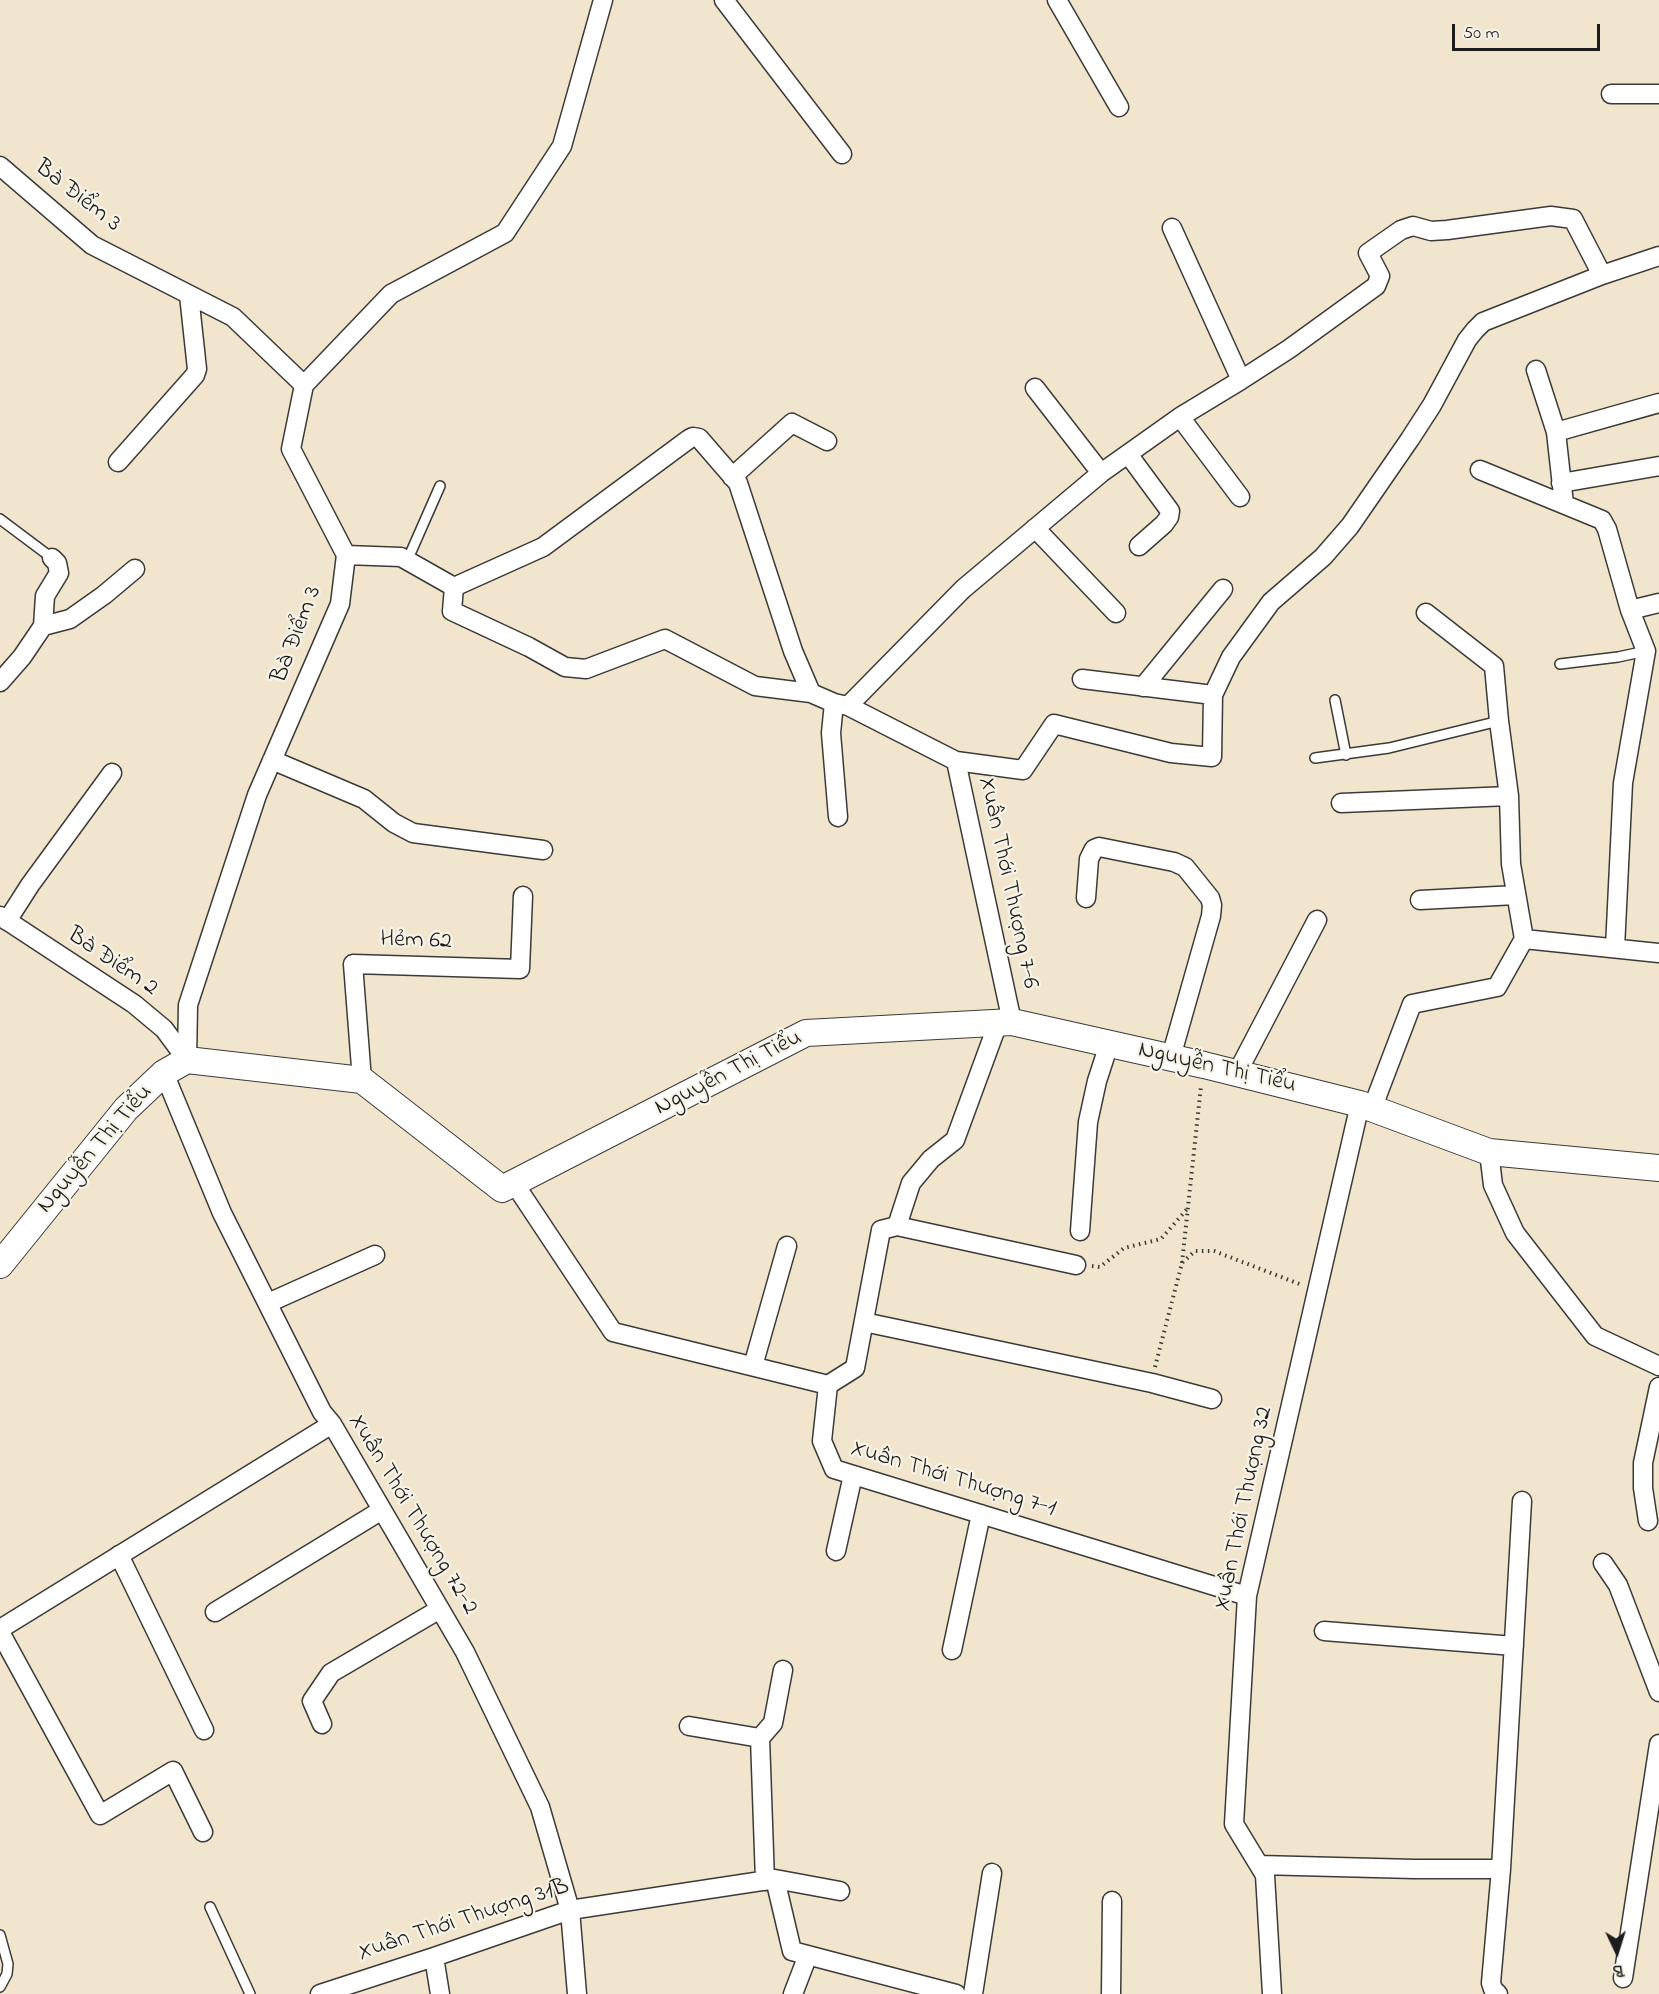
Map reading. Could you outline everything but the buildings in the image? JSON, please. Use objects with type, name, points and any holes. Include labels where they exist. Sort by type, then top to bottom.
[{"type":"street","points":[[603,0],[562,146],[505,232],[391,294],[304,385],[291,449],[346,555],[400,557],[454,587],[543,547],[693,437],[702,440],[738,483],[793,651],[811,693]]},
{"type":"street","points":[[724,0],[842,154]]},
{"type":"street","points":[[1057,0],[1119,107]]},
{"type":"street","points":[[1611,94],[1659,94]]},
{"type":"street","name":"Bà Điểm 3","points":[[0,166],[92,245],[233,317],[304,385]]},
{"type":"street","points":[[838,817],[831,742],[841,705],[963,589],[1101,473],[1180,417],[1290,349],[1376,286],[1380,276],[1368,253],[1408,226],[1431,231],[1551,216],[1573,219],[1602,275]]},
{"type":"street","points":[[1172,228],[1241,380]]},
{"type":"street","points":[[956,761],[1023,770],[1054,724],[1171,753],[1212,757],[1214,695],[1231,657],[1271,603],[1323,556],[1350,526],[1432,405],[1467,340],[1475,330],[1483,322],[1602,275],[1659,256]]},
{"type":"street","points":[[118,462],[195,375],[197,369],[189,295]]},
{"type":"street","points":[[1536,370],[1556,432],[1564,504]]},
{"type":"street","points":[[1035,388],[1101,473]]},
{"type":"street","points":[[1556,432],[1659,403]]},
{"type":"street","points":[[1180,417],[1240,497]]},
{"type":"street","points":[[732,477],[792,423],[827,441]]},
{"type":"street","points":[[1128,454],[1170,511],[1164,524],[1139,546]]},
{"type":"street","points":[[1562,483],[1659,466]]},
{"type":"street","points":[[1480,470],[1602,520],[1607,529],[1630,610],[1646,651],[1623,783],[1615,948]]},
{"type":"street","points":[[1035,528],[1116,613]]},
{"type":"street","name":"Bà Điểm 3","points":[[187,1060],[188,1005],[257,795],[340,604],[346,555]]},
{"type":"street","points":[[0,682],[22,657],[43,626],[45,596],[59,573],[57,563],[52,558]]},
{"type":"street","points":[[43,626],[70,619],[135,569]]},
{"type":"street","name":"Xuân Thới Thượng 7-6","points":[[454,587],[452,611],[529,647],[565,667],[586,669],[664,639],[755,686],[811,693],[841,705],[956,761],[1005,1022]]},
{"type":"street","points":[[1143,687],[1223,589]]},
{"type":"street","points":[[1630,610],[1659,603]]},
{"type":"street","points":[[1426,614],[1494,666],[1509,796],[1511,864],[1524,939],[1659,953]]},
{"type":"street","points":[[1082,679],[1214,695]]},
{"type":"street","points":[[272,760],[364,799],[394,823],[413,832],[543,850]]},
{"type":"street","points":[[3,919],[112,773]]},
{"type":"street","points":[[1341,803],[1509,796]]},
{"type":"street","points":[[1086,898],[1089,859],[1094,849],[1099,847],[1174,862],[1185,867],[1210,898],[1211,916],[1170,1057]]},
{"type":"street","points":[[1420,900],[1516,895]]},
{"type":"street","name":"Hẻm 62","points":[[362,1080],[352,964],[520,969],[523,896]]},
{"type":"street","name":"Bà Điểm 2","points":[[3,919],[134,1004],[164,1029],[187,1060]]},
{"type":"street","points":[[1237,1073],[1317,920]]},
{"type":"street","name":"Xuân Thới Thượng 32","points":[[1272,1994],[1265,1875],[1234,1824],[1247,1596],[1317,1291],[1366,1106],[1412,1004],[1497,987],[1524,939]]},
{"type":"street","points":[[897,1226],[910,1183],[932,1159],[955,1140],[1005,1022]]},
{"type":"street","name":"Nguyễn Thị Tiểu","points":[[514,1183],[806,1033],[1005,1022],[1170,1057],[1366,1106],[1489,1152],[1659,1168]]},
{"type":"street","points":[[1080,1231],[1088,1122],[1108,1044]]},
{"type":"street","points":[[187,1060],[362,1080],[502,1189],[514,1183],[613,1332],[828,1385],[855,1368],[881,1230],[897,1226],[1076,1265]]},
{"type":"street","name":"Nguyễn Thị Tiểu","points":[[4,1253],[126,1109],[164,1073],[187,1060]]},
{"type":"street","name":"Xuân Thới Thượng 72-2","points":[[164,1073],[222,1213],[322,1412],[332,1424],[465,1652],[540,1807],[570,1910],[577,1994]]},
{"type":"street","points":[[1489,1152],[1493,1185],[1515,1233],[1595,1336],[1659,1366]]},
{"type":"street","points":[[753,1366],[787,1246]]},
{"type":"street","points":[[267,1303],[375,1255]]},
{"type":"street","points":[[864,1322],[1152,1383],[1212,1399]]},
{"type":"street","name":"Xuân Thới Thượng 7-1","points":[[828,1385],[822,1441],[834,1469],[1247,1596]]},
{"type":"street","points":[[1648,1521],[1643,1488],[1643,1463],[1659,1387]]},
{"type":"street","points":[[203,1832],[173,1771],[100,1815],[0,1630],[332,1424]]},
{"type":"street","points":[[836,1551],[853,1475]]},
{"type":"street","points":[[1498,1994],[1491,1983],[1501,1869],[1522,1501]]},
{"type":"street","points":[[215,1612],[382,1510]]},
{"type":"street","points":[[952,1650],[981,1514]]},
{"type":"street","points":[[119,1556],[204,1730]]},
{"type":"street","points":[[1603,1563],[1618,1585],[1659,1692]]},
{"type":"street","points":[[322,1724],[312,1701],[331,1674],[440,1609]]},
{"type":"street","points":[[1324,1631],[1514,1646]]},
{"type":"street","points":[[783,1670],[773,1724],[760,1738],[770,1880],[792,1951],[956,1994]]},
{"type":"street","points":[[689,1726],[760,1738]]},
{"type":"street","points":[[1623,1977],[1649,1790],[1659,1744]]},
{"type":"street","points":[[1259,1865],[1501,1869]]},
{"type":"street","points":[[973,1994],[992,1873]]},
{"type":"street","name":"Xuân Thới Thượng 31B","points":[[320,1994],[570,1910],[770,1880],[840,1891]]},
{"type":"street","points":[[1111,1994],[1112,1901]]},
{"type":"street","points":[[793,1994],[808,1955]]},
{"type":"street","points":[[434,1957],[440,1994]]},
{"type":"lane","points":[[407,561],[440,486]]},
{"type":"lane","points":[[0,519],[52,558]]},
{"type":"lane","points":[[1560,664],[1646,651]]},
{"type":"lane","points":[[1335,700],[1346,755]]},
{"type":"lane","points":[[1315,758],[1389,748],[1499,721]]},
{"type":"lane","points":[[210,1907],[250,1994]]},
{"type":"lane","points":[[0,1935],[8,1964],[7,1974],[0,1987]]},
{"type":"path","points":[[1152,1383],[1182,1263],[1204,1065]]},
{"type":"path","points":[[1076,1265],[1100,1267],[1124,1248],[1161,1239],[1189,1207]]},
{"type":"path","points":[[1182,1263],[1195,1251],[1214,1251],[1317,1291]]}]
